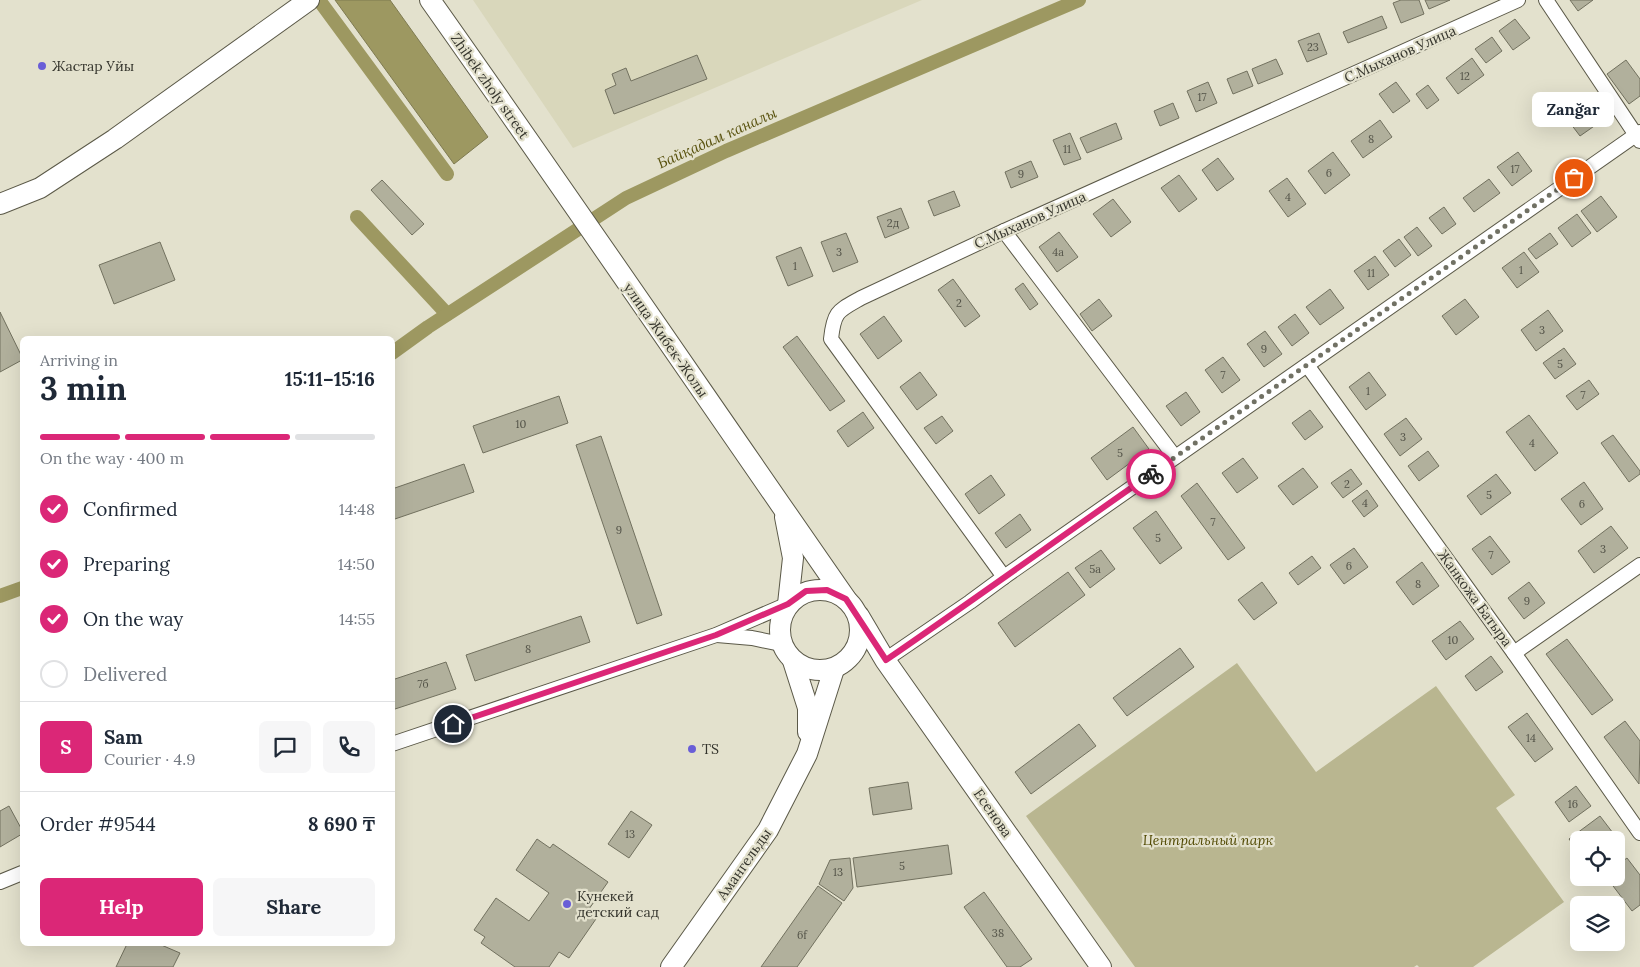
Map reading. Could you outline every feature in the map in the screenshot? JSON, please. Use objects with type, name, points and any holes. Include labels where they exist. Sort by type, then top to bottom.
[{"type":"main road","name":"Zhibek zholy street","points":[[430,0],[551,172]]},
{"type":"main road","points":[[0,204],[40,188],[115,139],[302,5]]},
{"type":"main road","name":"улица Жибек-Жолы","points":[[551,172],[846,599]]},
{"type":"main road","points":[[783,507],[793,558],[788,604],[779,623],[781,644],[793,662],[808,708],[807,754]]},
{"type":"main road","points":[[788,604],[806,591],[827,590],[846,599],[859,616],[861,637],[852,656],[834,669],[813,671],[793,662]]},
{"type":"main road","name":"Есенова","points":[[859,616],[886,660],[1101,967]]},
{"type":"main road","points":[[852,656],[886,660]]},
{"type":"main road","name":"Амангельды","points":[[671,967],[768,830],[807,754],[834,669]]},
{"type":"street","name":"С.Мыханов Улица","points":[[1004,577],[831,339],[833,320],[840,310],[1004,231],[1518,0]]},
{"type":"street","points":[[886,660],[1638,136],[1546,0]]},
{"type":"street","points":[[1004,231],[1175,457]]},
{"type":"street","name":"Жанкожа Батыра","points":[[1307,365],[1514,653],[1640,833]]},
{"type":"street","points":[[1514,653],[1640,565]]},
{"type":"street","points":[[395,743],[716,635],[788,604]]},
{"type":"street","points":[[716,635],[752,638],[781,644]]},
{"type":"street","points":[[0,882],[20,873]]},
{"type":"shaded area","points":[[335,0],[390,0],[488,137],[454,164]]},
{"type":"shaded area","points":[[473,0],[922,0],[573,148]]},
{"type":"green space","name":"Центральный парк","points":[[1237,663],[1316,772],[1436,686],[1515,795],[1496,808],[1564,902],[1473,967],[1419,967],[1417,965],[1414,967],[1135,967],[1026,816]]},
{"type":"building","points":[[1401,0],[1419,0],[1424,14],[1401,23],[1393,3]]},
{"type":"building","points":[[1425,0],[1450,0],[1429,9]]},
{"type":"building","points":[[1570,0],[1593,0],[1578,11]]},
{"type":"building","points":[[1382,16],[1387,28],[1348,43],[1343,32]]},
{"type":"building","points":[[1515,19],[1530,38],[1513,50],[1499,31]]},
{"type":"building","points":[[1319,33],[1327,54],[1307,62],[1298,41]]},
{"type":"building","points":[[1492,37],[1502,51],[1486,63],[1475,49]]},
{"type":"building","points":[[697,55],[707,79],[614,114],[605,90],[616,85],[612,74],[626,68],[631,81]]},
{"type":"building","points":[[1472,58],[1484,75],[1458,94],[1446,78]]},
{"type":"building","points":[[1276,59],[1283,74],[1258,84],[1252,69]]},
{"type":"building","points":[[1626,60],[1640,79],[1640,96],[1629,104],[1607,74]]},
{"type":"building","points":[[1247,71],[1253,86],[1233,94],[1227,79]]},
{"type":"building","points":[[1208,82],[1217,103],[1196,112],[1187,91]]},
{"type":"building","points":[[1396,82],[1410,101],[1393,113],[1379,94]]},
{"type":"building","points":[[1428,85],[1439,100],[1427,109],[1416,94]]},
{"type":"building","points":[[1584,100],[1600,122],[1580,136],[1564,115]]},
{"type":"building","points":[[1173,103],[1179,118],[1160,126],[1154,111]]},
{"type":"building","points":[[1380,120],[1392,137],[1363,158],[1351,141]]},
{"type":"building","points":[[1116,123],[1122,139],[1087,153],[1080,138]]},
{"type":"building","points":[[1070,133],[1081,159],[1064,165],[1053,140]]},
{"type":"building","points":[[1333,152],[1350,175],[1325,194],[1308,171]]},
{"type":"building","points":[[1518,152],[1532,171],[1512,186],[1497,167]]},
{"type":"building","points":[[1218,158],[1234,179],[1217,191],[1202,170]]},
{"type":"building","points":[[1031,161],[1038,177],[1011,188],[1005,172]]},
{"type":"building","points":[[1179,175],[1197,199],[1179,212],[1161,188]]},
{"type":"building","points":[[1287,178],[1306,204],[1288,217],[1269,191]]},
{"type":"building","points":[[1489,179],[1500,193],[1474,212],[1463,198]]},
{"type":"building","points":[[382,180],[424,224],[412,235],[371,190]]},
{"type":"building","points":[[954,191],[960,206],[934,216],[928,201]]},
{"type":"building","points":[[1601,196],[1617,217],[1597,232],[1581,211]]},
{"type":"building","points":[[1113,199],[1131,222],[1111,237],[1093,214]]},
{"type":"building","points":[[1444,207],[1456,224],[1442,234],[1429,218]]},
{"type":"building","points":[[901,208],[909,228],[885,238],[877,217]]},
{"type":"building","points":[[1577,214],[1591,233],[1572,247],[1558,228]]},
{"type":"building","points":[[1417,227],[1432,246],[1418,256],[1404,237]]},
{"type":"building","points":[[1059,232],[1078,257],[1057,272],[1039,247]]},
{"type":"building","points":[[846,233],[858,262],[833,272],[821,242]]},
{"type":"building","points":[[1550,233],[1558,244],[1536,259],[1528,249]]},
{"type":"building","points":[[1399,239],[1411,255],[1395,267],[1383,251]]},
{"type":"building","points":[[160,242],[175,280],[114,304],[99,265]]},
{"type":"building","points":[[801,247],[813,276],[788,286],[776,257]]},
{"type":"building","points":[[1524,252],[1539,272],[1517,288],[1502,268]]},
{"type":"building","points":[[1375,256],[1389,275],[1368,290],[1354,271]]},
{"type":"building","points":[[953,279],[980,316],[965,327],[938,290]]},
{"type":"building","points":[[1023,283],[1038,304],[1030,310],[1015,289]]},
{"type":"building","points":[[1330,289],[1344,308],[1320,325],[1306,307]]},
{"type":"building","points":[[1099,299],[1112,316],[1092,331],[1080,314]]},
{"type":"building","points":[[1465,299],[1479,317],[1456,335],[1442,316]]},
{"type":"building","points":[[1548,310],[1563,331],[1536,351],[1521,330]]},
{"type":"building","points":[[0,312],[20,353],[20,361],[0,372]]},
{"type":"building","points":[[1295,314],[1309,333],[1292,346],[1278,327]]},
{"type":"building","points":[[884,316],[902,341],[878,359],[860,334]]},
{"type":"building","points":[[1265,331],[1282,354],[1264,367],[1247,344]]},
{"type":"building","points":[[797,336],[845,401],[830,411],[783,347]]},
{"type":"building","points":[[1564,348],[1576,364],[1555,379],[1543,363]]},
{"type":"building","points":[[1223,357],[1240,380],[1222,393],[1205,370]]},
{"type":"building","points":[[920,372],[937,395],[917,410],[900,387]]},
{"type":"building","points":[[1369,372],[1386,395],[1366,410],[1349,387]]},
{"type":"building","points":[[1589,380],[1599,394],[1577,410],[1566,396]]},
{"type":"building","points":[[1186,392],[1200,412],[1181,426],[1166,406]]},
{"type":"building","points":[[559,396],[568,423],[483,453],[473,426]]},
{"type":"building","points":[[1310,410],[1323,427],[1305,440],[1292,423]]},
{"type":"building","points":[[863,412],[874,428],[848,447],[837,431]]},
{"type":"building","points":[[1529,415],[1558,453],[1535,471],[1506,432]]},
{"type":"building","points":[[942,416],[953,431],[936,444],[924,428]]},
{"type":"building","points":[[1406,418],[1422,439],[1400,456],[1384,434]]},
{"type":"building","points":[[1133,427],[1149,449],[1107,480],[1091,458]]},
{"type":"building","points":[[1613,435],[1640,471],[1640,474],[1629,482],[1601,443]]},
{"type":"building","points":[[601,436],[662,615],[637,624],[576,445]]},
{"type":"building","points":[[1428,451],[1439,466],[1419,481],[1408,466]]},
{"type":"building","points":[[1243,458],[1258,478],[1237,493],[1222,473]]},
{"type":"building","points":[[464,464],[474,492],[395,519],[395,488]]},
{"type":"building","points":[[1303,468],[1318,487],[1293,505],[1278,486]]},
{"type":"building","points":[[1351,469],[1362,484],[1343,498],[1331,483]]},
{"type":"building","points":[[1496,474],[1511,493],[1481,515],[1467,496]]},
{"type":"building","points":[[991,475],[1005,495],[979,514],[965,494]]},
{"type":"building","points":[[1584,482],[1603,509],[1581,525],[1561,499]]},
{"type":"building","points":[[1197,483],[1245,548],[1228,560],[1181,496]]},
{"type":"building","points":[[1367,490],[1378,506],[1364,517],[1352,501]]},
{"type":"building","points":[[1156,511],[1182,548],[1160,564],[1133,528]]},
{"type":"building","points":[[1020,514],[1031,530],[1006,548],[995,533]]},
{"type":"building","points":[[1611,526],[1628,548],[1594,573],[1578,551]]},
{"type":"building","points":[[1490,536],[1510,562],[1492,575],[1472,549]]},
{"type":"building","points":[[1354,548],[1368,567],[1344,584],[1330,565]]},
{"type":"building","points":[[1101,550],[1115,569],[1090,588],[1075,568]]},
{"type":"building","points":[[1312,556],[1321,568],[1298,585],[1289,573]]},
{"type":"building","points":[[1422,562],[1439,586],[1413,605],[1396,582]]},
{"type":"building","points":[[1068,572],[1085,595],[1015,647],[998,623]]},
{"type":"building","points":[[1262,582],[1277,603],[1254,620],[1238,600]]},
{"type":"building","points":[[1529,582],[1545,603],[1524,619],[1508,598]]},
{"type":"building","points":[[581,616],[590,642],[475,681],[466,655]]},
{"type":"building","points":[[1460,621],[1474,639],[1446,660],[1432,641]]},
{"type":"building","points":[[1567,639],[1613,700],[1592,715],[1546,654]]},
{"type":"building","points":[[1180,648],[1194,667],[1127,716],[1113,698]]},
{"type":"building","points":[[1491,656],[1503,672],[1476,691],[1465,676]]},
{"type":"building","points":[[446,662],[456,689],[395,709],[395,679]]},
{"type":"building","points":[[1527,713],[1553,749],[1535,762],[1508,727]]},
{"type":"building","points":[[1625,721],[1640,741],[1639,784],[1604,737]]},
{"type":"building","points":[[1079,724],[1096,746],[1031,794],[1015,772]]},
{"type":"building","points":[[908,782],[912,809],[873,815],[869,788]]},
{"type":"building","points":[[1576,786],[1591,806],[1569,822],[1555,802]]},
{"type":"building","points":[[9,806],[20,826],[20,835],[0,847],[0,811]]},
{"type":"building","points":[[631,811],[652,825],[629,858],[608,844]]},
{"type":"building","points":[[1600,816],[1611,831],[1580,831]]},
{"type":"building","name":"Кунекей детский сад","points":[[537,839],[550,848],[553,844],[608,882],[589,909],[598,916],[569,958],[559,952],[549,967],[515,967],[481,943],[485,937],[474,930],[496,898],[529,921],[549,893],[516,870]]},
{"type":"building","points":[[948,845],[952,874],[857,887],[853,858]]},
{"type":"building","points":[[850,858],[853,888],[844,901],[819,884],[830,860]]},
{"type":"building","points":[[1627,858],[1640,875],[1640,905],[1632,911],[1625,902],[1625,896],[1621,896],[1613,886],[1625,886],[1625,859]]},
{"type":"building","points":[[818,886],[842,903],[797,967],[761,967]]},
{"type":"building","points":[[984,892],[1032,959],[1020,967],[1007,967],[964,907]]},
{"type":"building","points":[[126,946],[164,946],[180,953],[173,967],[116,967]]},
{"type":"waterway","points":[[319,0],[447,174]]},
{"type":"waterway","name":"Байқадам каналы","points":[[395,351],[428,327],[626,198],[726,151],[1079,0]]},
{"type":"waterway","points":[[357,217],[447,314]]},
{"type":"waterway","name":"Байқадам каналы","points":[[0,596],[20,589]]},
{"type":"way so far","points":[[1151,474],[1574,178]]},
{"type":"place","name":"Жастар Уйы","points":[[42,66]]},
{"type":"place","name":"Zanğar","points":[[1574,178]]},
{"type":"place","name":"TS","points":[[692,749]]},
{"type":"place","name":"Кунекей детский сад","points":[[567,904]]},
{"type":"route","points":[[453,724],[716,635],[788,604],[806,591],[827,590],[846,599],[859,616],[886,660],[1151,474]]}]
